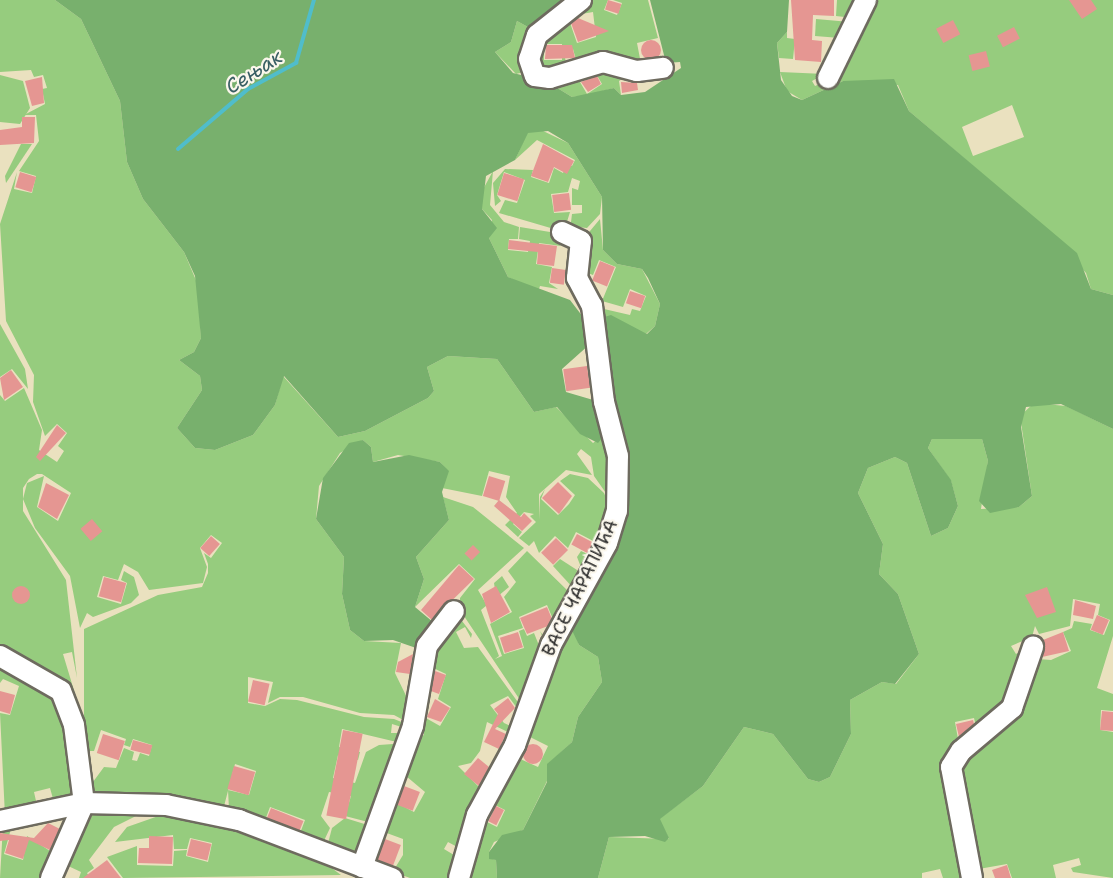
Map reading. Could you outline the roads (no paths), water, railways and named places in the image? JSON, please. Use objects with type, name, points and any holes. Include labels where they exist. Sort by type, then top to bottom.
[{"type":"street","points":[[581,0],[537,35],[529,59],[535,76],[550,78],[603,62],[636,71],[663,68]]},
{"type":"street","points":[[828,78],[866,0]]},
{"type":"street","name":"ВАСЕ ЧАРАПИЋА","points":[[459,878],[477,815],[515,745],[551,645],[607,543],[617,511],[618,456],[604,402],[592,306],[577,278],[581,241],[562,232]]},
{"type":"street","points":[[362,867],[414,723],[427,646],[454,611]]},
{"type":"street","points":[[972,878],[951,767],[961,751],[1012,708],[1033,647]]},
{"type":"street","points":[[0,656],[61,691],[74,726],[84,802],[51,878]]},
{"type":"street","points":[[0,821],[84,802],[166,805],[239,820],[392,878]]},
{"type":"waterway","name":"Сењак","points":[[178,149],[248,89],[296,63],[314,0]]}]
